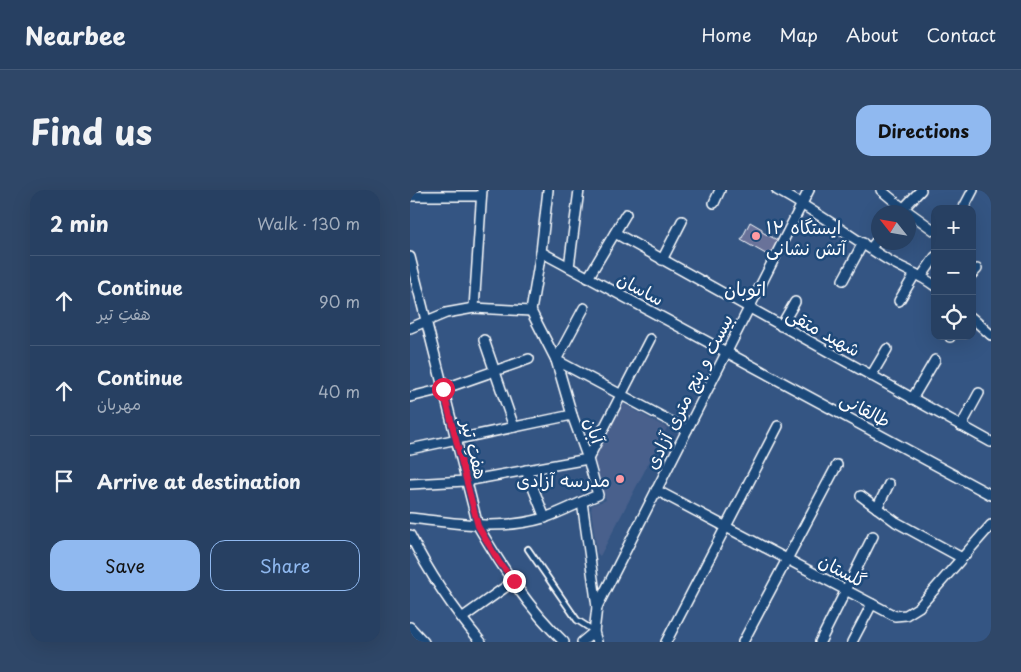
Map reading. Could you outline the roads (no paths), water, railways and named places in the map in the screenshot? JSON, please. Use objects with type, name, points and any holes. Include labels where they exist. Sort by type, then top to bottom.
[{"type":"street","points":[[410,328],[446,313],[474,308],[531,311],[541,252],[548,190]]},
{"type":"street","points":[[569,268],[579,190]]},
{"type":"street","points":[[714,203],[720,190]]},
{"type":"street","points":[[777,190],[871,248]]},
{"type":"street","name":"بیست و پنج متری آزادی","points":[[597,607],[809,190]]},
{"type":"street","points":[[881,190],[897,205]]},
{"type":"street","points":[[907,205],[921,190]]},
{"type":"street","points":[[964,205],[973,190]]},
{"type":"street","points":[[410,196],[481,193],[474,308]]},
{"type":"street","points":[[588,278],[626,214]]},
{"type":"street","points":[[916,219],[931,228]]},
{"type":"street","points":[[662,260],[682,221]]},
{"type":"street","name":"شهید متقی","points":[[615,234],[991,442]]},
{"type":"street","points":[[843,280],[863,243]]},
{"type":"street","points":[[874,250],[931,284]]},
{"type":"street","name":"ساسان","points":[[541,252],[727,352]]},
{"type":"street","name":"هفتِ تیر","points":[[410,257],[412,276],[478,526],[499,562],[530,603],[564,642]]},
{"type":"street","points":[[899,301],[931,262]]},
{"type":"street","points":[[781,326],[795,302]]},
{"type":"street","points":[[584,308],[556,360],[687,430]]},
{"type":"street","name":"آبان","points":[[531,311],[556,360],[598,495],[582,502]]},
{"type":"street","points":[[976,322],[991,335]]},
{"type":"street","points":[[410,484],[466,481],[588,459],[650,339]]},
{"type":"street","points":[[484,340],[514,427]]},
{"type":"street","points":[[871,376],[887,349]]},
{"type":"street","name":"طالقانی","points":[[727,352],[991,495]]},
{"type":"street","points":[[410,397],[443,389],[529,359]]},
{"type":"street","points":[[912,399],[935,360]]},
{"type":"street","points":[[961,426],[979,393]]},
{"type":"street","points":[[410,449],[572,415]]},
{"type":"street","points":[[666,642],[778,426]]},
{"type":"street","points":[[744,642],[837,465]]},
{"type":"street","points":[[526,470],[545,518]]},
{"type":"street","points":[[877,508],[889,484]]},
{"type":"street","name":"گلستان","points":[[656,490],[895,616],[906,615],[919,607],[990,527]]},
{"type":"street","points":[[861,496],[896,522],[962,558]]},
{"type":"street","points":[[410,518],[478,526],[513,525],[545,518],[582,502],[597,607],[594,632],[597,642]]},
{"type":"street","points":[[410,536],[439,586],[481,642]]},
{"type":"street","points":[[820,642],[873,536]]},
{"type":"street","points":[[462,618],[514,581]]},
{"type":"street","points":[[852,642],[872,604]]},
{"type":"street","points":[[410,627],[424,642]]},
{"type":"street","points":[[582,642],[594,632]]},
{"type":"lane","points":[[528,549],[577,620],[594,632]]},
{"type":"place","name":"ایستگاه ۱۲ آتش نشانی","points":[[756,236]]},
{"type":"place","name":"مدرسه آزادی","points":[[620,479]]},
{"type":"district","name":"اتوبان","points":[[745,288]]}]
